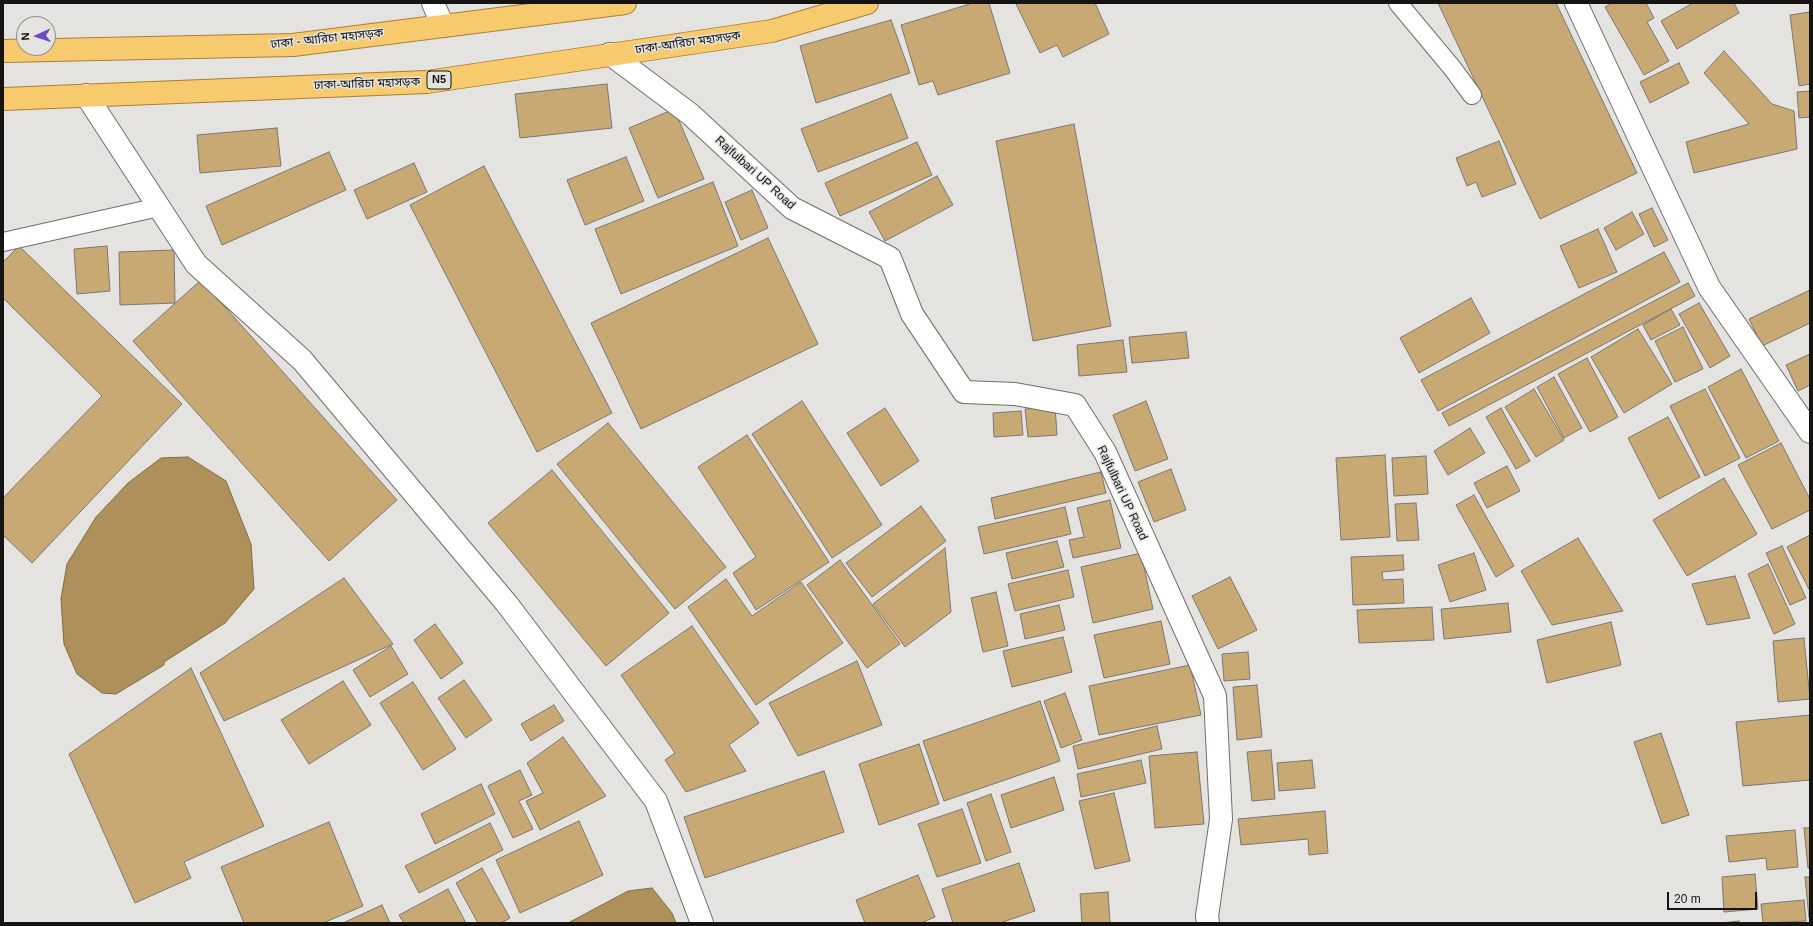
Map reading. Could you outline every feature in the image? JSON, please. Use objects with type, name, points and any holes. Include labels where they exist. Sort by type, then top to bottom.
[{"type":"highway","name":"ঢাকা - আরিচা মহাসড়ক","points":[[3,51],[293,45],[626,3]]},
{"type":"highway","name":"ঢাকা-আরিচা মহাসড়ক","points":[[3,99],[427,82],[772,31],[867,3]]},
{"type":"street","points":[[433,3],[443,26]]},
{"type":"street","points":[[1576,3],[1709,287],[1810,432]]},
{"type":"street","name":"Rajfulbari UP Road","points":[[610,54],[690,114],[792,208],[890,258],[912,314],[964,392],[1015,394],[1075,405],[1105,452],[1215,696],[1221,819],[1207,916],[1208,923]]},
{"type":"street","points":[[86,95],[196,264],[302,360],[507,604],[656,801],[702,923]]},
{"type":"lane","points":[[1398,3],[1453,69],[1472,95]]},
{"type":"lane","points":[[3,242],[159,207]]},
{"type":"shaded area","points":[[188,457],[226,481],[251,544],[254,589],[225,623],[164,662],[164,665],[116,694],[102,693],[77,674],[64,644],[61,599],[67,564],[96,517],[128,483],[161,458]]},
{"type":"shaded area","points":[[652,888],[672,913],[676,923],[568,923],[628,891]]},
{"type":"building","points":[[973,3],[989,3],[1010,73],[938,95],[933,81],[919,85],[901,25]]},
{"type":"building","points":[[1095,3],[1109,34],[1063,57],[1057,45],[1040,53],[1016,4]]},
{"type":"building","points":[[1438,3],[1556,3],[1637,173],[1540,219]]},
{"type":"building","points":[[1612,3],[1646,3],[1654,18],[1647,22],[1669,61],[1644,75],[1605,7]]},
{"type":"building","points":[[1693,3],[1734,3],[1739,13],[1677,49],[1661,21]]},
{"type":"building","points":[[1810,12],[1810,84],[1799,86],[1790,15]]},
{"type":"building","points":[[891,20],[910,73],[816,103],[800,46]]},
{"type":"building","points":[[1724,51],[1772,104],[1794,111],[1797,149],[1694,173],[1686,142],[1749,124],[1704,73]]},
{"type":"building","points":[[1679,63],[1689,83],[1650,103],[1640,82]]},
{"type":"building","points":[[607,84],[612,128],[520,138],[515,94]]},
{"type":"building","points":[[1810,91],[1810,117],[1799,118],[1797,92]]},
{"type":"building","points":[[891,94],[908,138],[818,172],[801,129]]},
{"type":"building","points":[[674,109],[704,179],[658,198],[629,128]]},
{"type":"building","points":[[1074,124],[1111,326],[1033,341],[996,141]]},
{"type":"building","points":[[277,128],[281,166],[200,173],[197,135]]},
{"type":"building","points":[[1499,141],[1516,184],[1482,197],[1476,182],[1467,186],[1456,158]]},
{"type":"building","points":[[917,142],[932,175],[840,216],[825,183]]},
{"type":"building","points":[[329,152],[346,190],[222,245],[206,206]]},
{"type":"building","points":[[626,157],[644,201],[585,225],[567,180]]},
{"type":"building","points":[[414,163],[427,192],[367,219],[354,190]]},
{"type":"building","points":[[484,166],[612,413],[537,452],[410,205]]},
{"type":"building","points":[[937,176],[953,205],[885,241],[869,212]]},
{"type":"building","points":[[713,182],[738,246],[621,294],[595,229]]},
{"type":"building","points":[[752,190],[768,228],[741,240],[725,202]]},
{"type":"building","points":[[1652,208],[1668,240],[1654,247],[1639,214]]},
{"type":"building","points":[[1632,212],[1644,234],[1616,250],[1604,228]]},
{"type":"building","points":[[1598,229],[1617,272],[1579,288],[1560,246]]},
{"type":"building","points":[[768,238],[818,344],[641,429],[591,323]]},
{"type":"building","points":[[19,246],[182,404],[32,563],[3,535],[3,498],[102,396],[3,298],[3,262]]},
{"type":"building","points":[[107,246],[110,291],[77,294],[74,249]]},
{"type":"building","points":[[174,250],[175,303],[120,305],[119,252]]},
{"type":"building","points":[[1664,252],[1680,282],[1438,411],[1421,380]]},
{"type":"building","points":[[201,280],[397,500],[329,561],[133,341]]},
{"type":"building","points":[[1688,283],[1695,296],[1449,426],[1442,413]]},
{"type":"building","points":[[1810,290],[1810,323],[1762,346],[1749,319]]},
{"type":"building","points":[[1471,298],[1490,333],[1419,373],[1400,338]]},
{"type":"building","points":[[1699,303],[1730,356],[1710,368],[1679,314]]},
{"type":"building","points":[[1671,309],[1680,325],[1651,340],[1643,325]]},
{"type":"building","points":[[1683,327],[1703,369],[1675,382],[1655,341]]},
{"type":"building","points":[[1638,329],[1672,384],[1624,413],[1591,357]]},
{"type":"building","points":[[1186,332],[1189,358],[1132,363],[1129,337]]},
{"type":"building","points":[[1123,340],[1127,372],[1079,376],[1077,345]]},
{"type":"building","points":[[1810,354],[1810,385],[1798,391],[1786,365]]},
{"type":"building","points":[[1587,358],[1618,417],[1590,432],[1558,374]]},
{"type":"building","points":[[1741,369],[1779,441],[1746,458],[1708,387]]},
{"type":"building","points":[[1554,377],[1582,428],[1564,438],[1537,387]]},
{"type":"building","points":[[1534,389],[1564,440],[1536,457],[1505,407]]},
{"type":"building","points":[[1705,389],[1740,458],[1705,476],[1670,406]]},
{"type":"building","points":[[802,401],[882,525],[832,558],[752,434]]},
{"type":"building","points":[[1146,401],[1168,459],[1135,471],[1113,415]]},
{"type":"building","points":[[1055,406],[1057,435],[1028,437],[1025,409]]},
{"type":"building","points":[[885,408],[919,461],[881,486],[847,433]]},
{"type":"building","points":[[1501,408],[1530,461],[1516,469],[1486,417]]},
{"type":"building","points":[[1021,411],[1023,435],[994,437],[993,413]]},
{"type":"building","points":[[1668,417],[1700,477],[1659,499],[1628,438]]},
{"type":"building","points":[[608,423],[726,567],[675,609],[557,464]]},
{"type":"building","points":[[1470,428],[1485,453],[1448,475],[1434,451]]},
{"type":"building","points":[[747,435],[829,562],[756,610],[733,573],[756,557],[698,467]]},
{"type":"building","points":[[1781,443],[1810,499],[1810,510],[1772,529],[1738,465]]},
{"type":"building","points":[[1385,455],[1390,537],[1341,540],[1336,458]]},
{"type":"building","points":[[1426,456],[1428,494],[1394,496],[1392,458]]},
{"type":"building","points":[[1507,466],[1520,491],[1487,508],[1474,483]]},
{"type":"building","points":[[1171,469],[1186,510],[1154,522],[1138,482]]},
{"type":"building","points":[[552,470],[669,613],[606,666],[488,523]]},
{"type":"building","points":[[1101,472],[1106,493],[995,519],[991,498]]},
{"type":"building","points":[[1724,478],[1757,534],[1687,576],[1653,520]]},
{"type":"building","points":[[1474,495],[1514,566],[1496,577],[1456,505]]},
{"type":"building","points":[[1110,500],[1121,548],[1073,558],[1069,540],[1084,537],[1077,508]]},
{"type":"building","points":[[1416,503],[1419,540],[1397,541],[1395,504]]},
{"type":"building","points":[[921,506],[946,541],[872,597],[846,563]]},
{"type":"building","points":[[1065,507],[1071,534],[984,554],[978,527]]},
{"type":"building","points":[[1810,535],[1810,591],[1787,547]]},
{"type":"building","points":[[1578,538],[1623,611],[1552,625],[1521,571]]},
{"type":"building","points":[[1057,541],[1064,567],[1012,579],[1006,553]]},
{"type":"building","points":[[1782,546],[1806,598],[1790,605],[1766,553]]},
{"type":"building","points":[[945,548],[951,612],[905,647],[873,604]]},
{"type":"building","points":[[1141,553],[1153,609],[1093,623],[1081,567]]},
{"type":"building","points":[[1474,553],[1486,590],[1450,602],[1438,565]]},
{"type":"building","points":[[1403,555],[1404,570],[1382,572],[1383,580],[1403,579],[1404,603],[1353,605],[1351,557]]},
{"type":"building","points":[[840,560],[900,644],[867,668],[807,585]]},
{"type":"building","points":[[1768,564],[1795,624],[1774,634],[1748,574]]},
{"type":"building","points":[[1068,570],[1074,597],[1015,611],[1008,584]]},
{"type":"building","points":[[1735,576],[1750,618],[1707,625],[1692,584]]},
{"type":"building","points":[[1230,577],[1257,630],[1218,649],[1192,596]]},
{"type":"building","points":[[344,578],[393,644],[224,721],[200,673]]},
{"type":"building","points":[[726,579],[752,616],[801,582],[843,643],[756,705],[688,607]]},
{"type":"building","points":[[996,592],[1008,646],[983,652],[971,598]]},
{"type":"building","points":[[1508,603],[1511,632],[1444,639],[1441,609]]},
{"type":"building","points":[[1059,605],[1065,630],[1025,639],[1020,614]]},
{"type":"building","points":[[1432,607],[1434,640],[1359,643],[1357,610]]},
{"type":"building","points":[[1161,621],[1170,664],[1104,678],[1094,635]]},
{"type":"building","points":[[1611,622],[1621,665],[1547,683],[1537,640]]},
{"type":"building","points":[[435,624],[463,663],[441,679],[414,640]]},
{"type":"building","points":[[692,626],[759,723],[729,745],[746,771],[686,792],[665,760],[675,753],[621,675]]},
{"type":"building","points":[[1063,637],[1072,672],[1012,687],[1003,651]]},
{"type":"building","points":[[1804,638],[1810,699],[1778,702],[1773,641]]},
{"type":"building","points":[[391,646],[408,674],[370,697],[353,670]]},
{"type":"building","points":[[1248,652],[1250,679],[1224,681],[1222,654]]},
{"type":"building","points":[[857,661],[882,725],[798,756],[769,703]]},
{"type":"building","points":[[1190,665],[1201,715],[1099,735],[1089,686]]},
{"type":"building","points":[[191,668],[264,826],[184,862],[191,878],[135,903],[69,754]]},
{"type":"building","points":[[464,680],[492,720],[466,738],[438,698]]},
{"type":"building","points":[[343,681],[371,725],[309,764],[281,720]]},
{"type":"building","points":[[413,682],[456,749],[423,770],[380,703]]},
{"type":"building","points":[[1257,685],[1262,737],[1237,740],[1233,687]]},
{"type":"building","points":[[1065,693],[1082,740],[1061,748],[1044,701]]},
{"type":"building","points":[[1040,701],[1060,761],[944,801],[923,741]]},
{"type":"building","points":[[554,705],[564,721],[531,741],[521,724]]},
{"type":"building","points":[[1810,715],[1810,780],[1743,786],[1736,722]]},
{"type":"building","points":[[1157,726],[1162,749],[1078,769],[1073,746]]},
{"type":"building","points":[[1661,733],[1689,815],[1662,824],[1634,742]]},
{"type":"building","points":[[563,737],[606,796],[540,830],[526,801],[543,793],[527,763]]},
{"type":"building","points":[[919,744],[939,804],[879,825],[859,764]]},
{"type":"building","points":[[1271,750],[1275,799],[1252,801],[1247,752]]},
{"type":"building","points":[[1197,752],[1204,824],[1155,828],[1149,756]]},
{"type":"building","points":[[1141,760],[1146,783],[1081,797],[1077,774]]},
{"type":"building","points":[[1312,760],[1315,788],[1279,791],[1277,763]]},
{"type":"building","points":[[520,770],[532,795],[519,801],[533,829],[513,838],[488,786]]},
{"type":"building","points":[[824,771],[844,832],[705,878],[684,817]]},
{"type":"building","points":[[1054,777],[1064,810],[1011,828],[1001,795]]},
{"type":"building","points":[[481,784],[495,814],[435,844],[421,814]]},
{"type":"building","points":[[1114,793],[1130,861],[1095,869],[1079,801]]},
{"type":"building","points":[[991,794],[1011,852],[986,861],[967,803]]},
{"type":"building","points":[[962,809],[981,863],[937,877],[918,824]]},
{"type":"building","points":[[1325,811],[1328,853],[1309,855],[1308,839],[1241,845],[1238,819]]},
{"type":"building","points":[[579,821],[603,875],[520,913],[496,860]]},
{"type":"building","points":[[329,822],[363,906],[323,923],[244,923],[221,867]]},
{"type":"building","points":[[490,823],[503,850],[419,893],[405,866]]},
{"type":"building","points":[[1804,828],[1810,828],[1810,868],[1808,868]]},
{"type":"building","points":[[1795,830],[1798,867],[1767,870],[1766,858],[1729,862],[1726,836]]},
{"type":"building","points":[[1019,863],[1035,911],[1000,923],[953,923],[942,889]]},
{"type":"building","points":[[482,868],[510,918],[501,923],[478,923],[456,883]]},
{"type":"building","points":[[1755,874],[1758,909],[1724,912],[1722,877]]},
{"type":"building","points":[[918,875],[935,917],[921,923],[865,923],[856,900]]},
{"type":"building","points":[[1805,877],[1810,877],[1810,918],[1809,918]]},
{"type":"building","points":[[448,889],[466,923],[404,923],[399,915]]},
{"type":"building","points":[[1108,892],[1110,923],[1082,923],[1080,894]]},
{"type":"building","points":[[1804,900],[1806,921],[1763,923],[1761,904]]},
{"type":"building","points":[[382,905],[390,923],[343,923]]},
{"type":"building","points":[[1739,921],[1739,923],[1721,923]]}]
